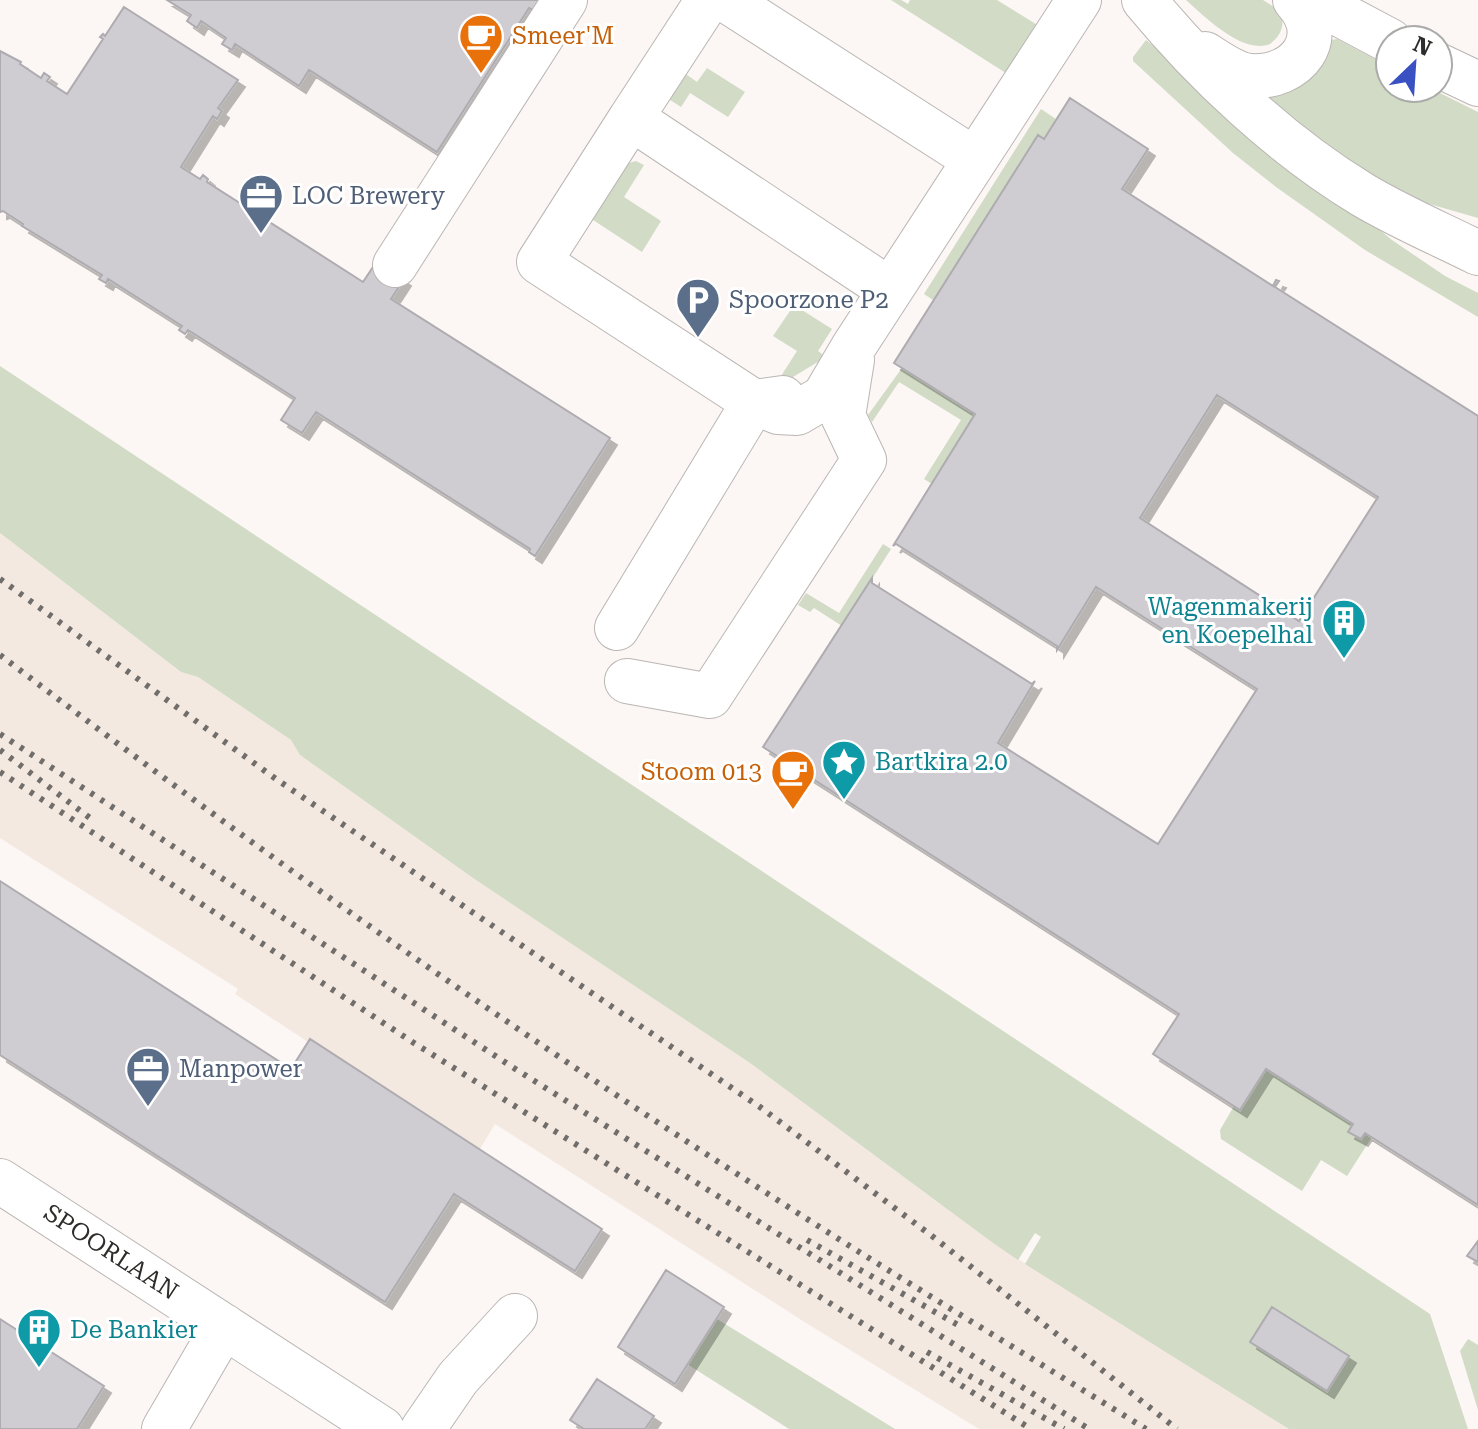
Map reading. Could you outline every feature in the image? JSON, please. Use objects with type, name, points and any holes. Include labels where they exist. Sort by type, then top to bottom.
[{"type":"street","points":[[395,265],[565,0]]},
{"type":"street","points":[[708,0],[539,262],[754,402],[778,412],[797,413],[824,397],[974,159],[1079,0]]},
{"type":"street","points":[[726,0],[974,159]]},
{"type":"street","points":[[1157,15],[1215,61],[1247,76],[1283,72],[1296,64],[1305,51],[1310,26],[1306,11],[1295,0]]},
{"type":"street","points":[[1313,0],[1374,32]]},
{"type":"street","points":[[1157,15],[1221,82],[1302,155],[1364,195],[1478,253]]},
{"type":"street","points":[[1454,73],[1478,84]]},
{"type":"street","points":[[631,118],[890,290]]},
{"type":"street","points":[[627,681],[710,696],[864,460],[843,416],[845,360]]},
{"type":"street","points":[[617,628],[754,402]]},
{"type":"street","name":"SPOORLAAN","points":[[0,1181],[382,1429]]},
{"type":"street","points":[[423,1429],[458,1378],[515,1316]]},
{"type":"street","points":[[164,1429],[224,1326]]},
{"type":"shaded area","points":[[0,533],[181,672],[198,677],[291,740],[300,755],[473,878],[750,1063],[993,1243],[1289,1429],[979,1429],[806,1323],[495,1124],[480,1149],[311,1040],[308,1042],[235,994],[238,989],[0,838]]},
{"type":"green space","points":[[891,0],[908,4],[910,0],[997,0],[1039,26],[1009,75]]},
{"type":"green space","points":[[1186,0],[1263,0],[1279,10],[1282,28],[1270,44],[1248,44],[1225,32]]},
{"type":"green space","points":[[1337,39],[1374,59],[1374,104],[1454,104],[1454,100],[1478,112],[1478,218],[1426,203],[1380,184],[1259,94],[1326,52],[1331,40]]},
{"type":"green space","points":[[1146,40],[1392,240],[1445,276],[1478,293],[1478,317],[1365,250],[1233,153],[1133,61]]},
{"type":"green space","points":[[707,68],[745,92],[728,117],[690,93],[681,107],[667,98],[683,72],[697,82]]},
{"type":"green space","points":[[1041,109],[1056,119],[1043,139],[1038,136],[933,300],[924,294]]},
{"type":"green space","points":[[636,161],[644,165],[624,197],[661,221],[642,252],[590,218],[626,164]]},
{"type":"green space","points":[[794,305],[832,329],[818,351],[826,357],[778,386],[776,384],[797,351],[773,336]]},
{"type":"green space","points":[[0,366],[1430,1314],[1468,1429],[1289,1429],[1025,1264],[1041,1237],[1035,1233],[1018,1260],[750,1063],[473,878],[300,755],[291,740],[198,677],[181,672],[0,533]]},
{"type":"green space","points":[[902,368],[975,414],[932,484],[924,479],[961,420],[899,382],[872,422],[868,415]]},
{"type":"green space","points":[[883,544],[891,549],[842,626],[814,608],[810,612],[798,605],[806,593],[839,613]]},
{"type":"green space","points":[[1266,1069],[1353,1124],[1349,1132],[1360,1139],[1365,1133],[1372,1137],[1347,1176],[1321,1160],[1302,1191],[1221,1139],[1220,1130],[1234,1106],[1241,1110]]},
{"type":"green space","points":[[717,1319],[895,1429],[789,1429],[687,1364]]},
{"type":"green space","points":[[1468,1339],[1478,1345],[1478,1410],[1460,1351]]},
{"type":"building","points":[[167,0],[547,0],[540,13],[529,8],[437,152],[309,70],[299,86],[235,44],[232,50],[222,44],[226,38],[201,21],[197,28],[187,21],[191,15]]},
{"type":"building","points":[[124,7],[238,80],[218,108],[222,111],[217,119],[213,116],[181,167],[200,179],[203,175],[207,182],[363,282],[377,261],[404,279],[391,299],[610,438],[535,556],[529,552],[530,549],[316,412],[302,433],[281,420],[295,398],[188,330],[185,334],[179,330],[182,326],[108,279],[106,283],[99,279],[102,275],[3,211],[0,212],[0,51],[41,78],[44,73],[50,77],[47,81],[67,94],[103,39],[100,37],[105,36]]},
{"type":"building","name":"Wagenmakerij en Koepelhal","points":[[1070,98],[1148,149],[1122,189],[1273,286],[1276,280],[1279,281],[1275,287],[1478,416],[1478,1205],[1365,1133],[1361,1139],[1348,1132],[1353,1124],[1266,1069],[1240,1110],[1153,1054],[1179,1014],[763,747],[872,578],[872,583],[1032,684],[1035,681],[998,743],[1158,844],[1257,689],[1096,587],[1057,650],[1057,646],[896,544],[893,546],[975,414],[894,363],[1038,135],[1044,139]],"holes":[[[1217,395],[1378,497],[1299,621],[1140,518]]]},
{"type":"building","points":[[0,881],[291,1069],[310,1039],[602,1229],[575,1271],[454,1194],[385,1302],[0,1055]]},
{"type":"building","points":[[1478,1241],[1478,1262],[1467,1256]]},
{"type":"building","points":[[666,1270],[724,1307],[675,1384],[618,1347]]},
{"type":"building","points":[[1272,1307],[1349,1356],[1327,1391],[1250,1342]]},
{"type":"building","name":"De Bankier","points":[[0,1319],[104,1386],[77,1429],[0,1429]]},
{"type":"building","points":[[597,1379],[654,1416],[645,1429],[584,1429],[570,1420]]},
{"type":"railway","points":[[0,579],[276,779],[760,1107],[932,1236],[1177,1429]]},
{"type":"railway","points":[[0,655],[275,858],[555,1054],[844,1243],[1146,1429]]},
{"type":"railway","points":[[0,734],[517,1070],[1089,1429]]},
{"type":"railway","points":[[0,750],[94,821]]},
{"type":"railway","points":[[0,772],[414,1043],[1031,1429]]},
{"type":"railway","points":[[807,1240],[960,1326]]},
{"type":"railway","points":[[927,1352],[1064,1429]]},
{"type":"place","name":"Smeer'M","points":[[481,75]]},
{"type":"place","name":"LOC Brewery","points":[[261,235]]},
{"type":"place","name":"Spoorzone P2","points":[[698,339]]},
{"type":"place","name":"Wagenmakerij en Koepelhal","points":[[1344,660]]},
{"type":"place","name":"Bartkira 2.0","points":[[844,801]]},
{"type":"place","name":"Stoom 013","points":[[793,811]]},
{"type":"place","name":"Manpower","points":[[148,1108]]},
{"type":"place","name":"De Bankier","points":[[39,1369]]}]
